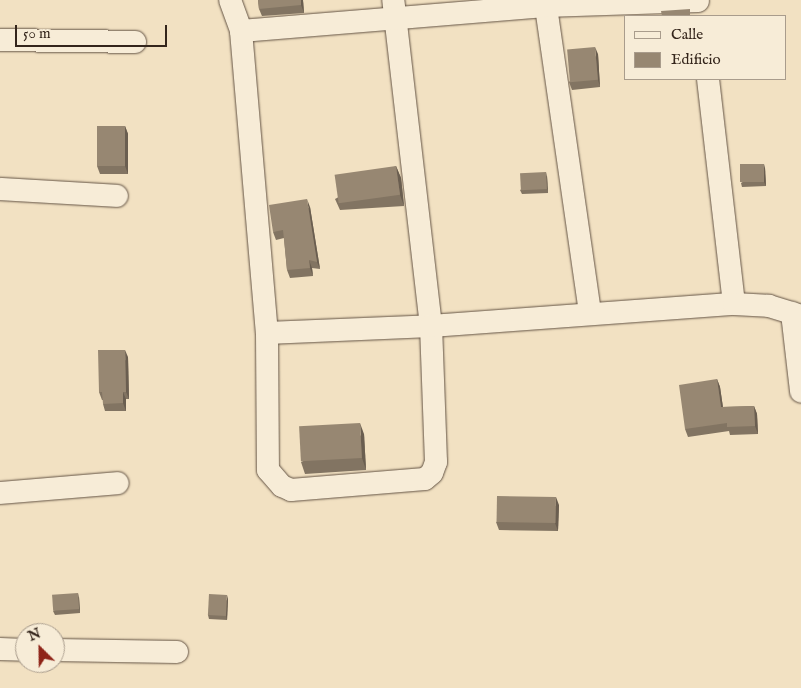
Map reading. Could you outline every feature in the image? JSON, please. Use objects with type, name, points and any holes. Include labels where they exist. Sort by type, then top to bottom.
[{"type":"street","points":[[230,0],[241,31],[267,333],[268,470],[282,486],[291,490],[425,479],[432,474],[436,462],[431,326],[394,9]]},
{"type":"street","points":[[241,31],[394,9],[545,3],[699,6]]},
{"type":"street","points":[[545,3],[590,313]]},
{"type":"street","points":[[0,40],[135,42]]},
{"type":"street","points":[[708,80],[734,304]]},
{"type":"street","points":[[0,189],[117,196]]},
{"type":"street","points":[[267,333],[431,326],[734,304],[769,306],[797,314],[801,390]]},
{"type":"street","points":[[0,493],[118,483]]},
{"type":"street","points":[[0,649],[15,650]]},
{"type":"street","points":[[65,650],[177,652]]},
{"type":"building","points":[[258,0],[301,0],[301,5],[259,9]]},
{"type":"building","points":[[690,9],[690,15],[662,15],[661,11]]},
{"type":"building","points":[[595,47],[598,80],[570,82],[567,49]]},
{"type":"building","points":[[97,126],[125,126],[125,166],[97,166]]},
{"type":"building","points":[[740,164],[764,164],[764,182],[740,182]]},
{"type":"building","points":[[396,166],[400,195],[339,203],[335,175]]},
{"type":"building","points":[[546,172],[547,189],[521,190],[520,173]]},
{"type":"building","points":[[307,199],[317,262],[309,260],[310,268],[287,270],[283,230],[273,232],[269,205]]},
{"type":"building","points":[[98,350],[125,350],[126,392],[123,392],[123,403],[103,404],[102,392],[99,392]]},
{"type":"building","points":[[717,379],[721,407],[754,406],[755,426],[727,427],[727,423],[685,429],[679,385]]},
{"type":"building","points":[[360,423],[362,458],[301,461],[299,426]]},
{"type":"building","points":[[497,496],[556,497],[556,523],[497,522]]},
{"type":"building","points":[[78,593],[79,609],[53,611],[52,595]]},
{"type":"building","points":[[209,594],[227,595],[226,616],[208,615]]}]
